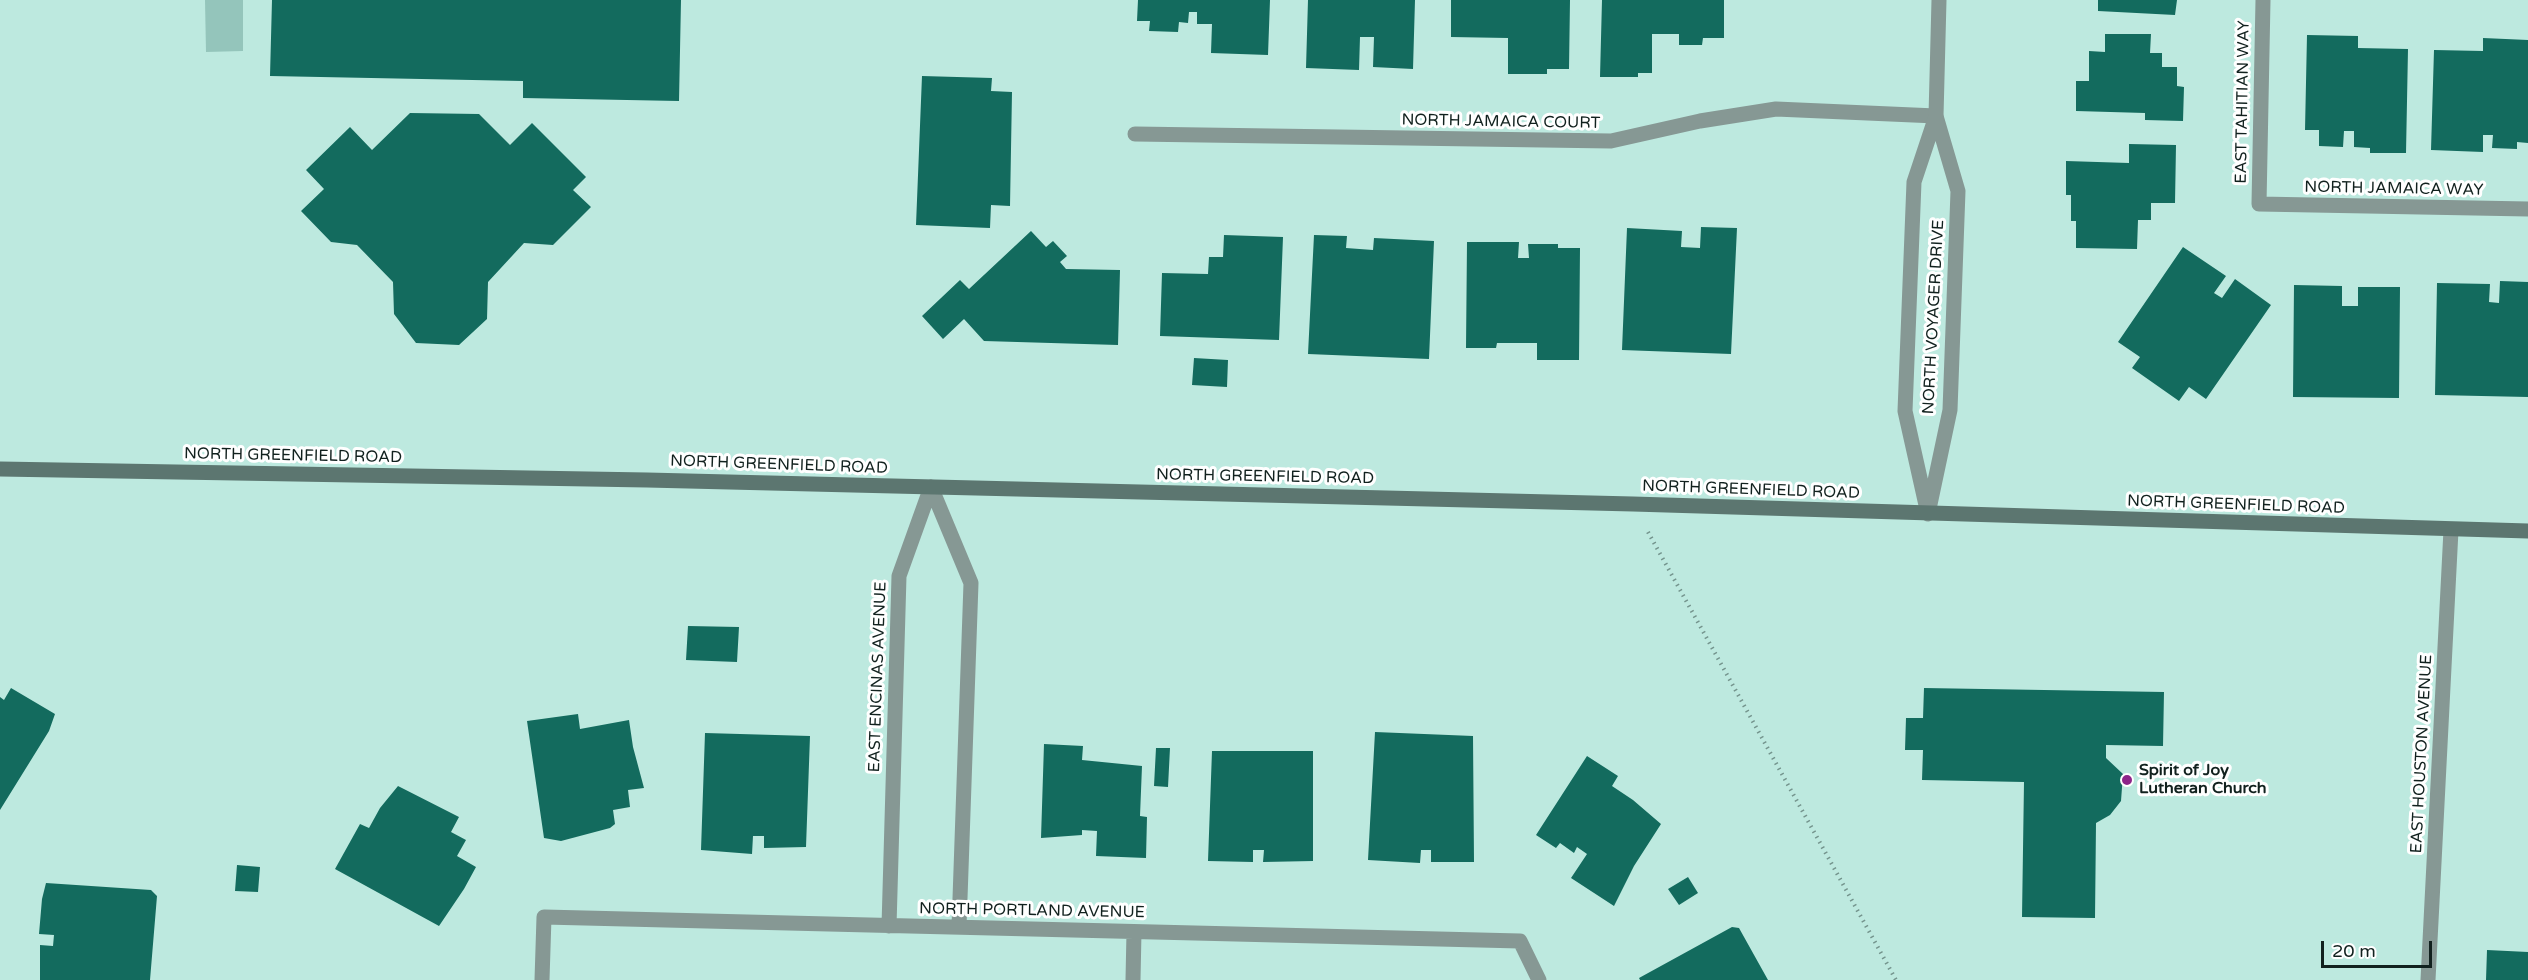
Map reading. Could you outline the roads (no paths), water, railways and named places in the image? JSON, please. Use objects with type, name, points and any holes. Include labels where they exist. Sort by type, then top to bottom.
[{"type":"main road","name":"NORTH GREENFIELD ROAD","points":[[0,470],[647,480],[1633,504],[2528,531]]},
{"type":"street","name":"NORTH VOYAGER DRIVE","points":[[1928,514],[1950,410],[1958,191],[1936,116],[1938,0]]},
{"type":"street","name":"EAST TAHITIAN WAY","points":[[2259,204],[2263,0]]},
{"type":"street","name":"NORTH JAMAICA COURT","points":[[1135,134],[1611,141],[1700,121],[1776,109],[1936,116]]},
{"type":"street","name":"NORTH VOYAGER DRIVE","points":[[1928,514],[1905,411],[1914,182],[1936,116]]},
{"type":"street","name":"NORTH JAMAICA WAY","points":[[2259,204],[2528,209]]},
{"type":"street","name":"EAST ENCINAS AVENUE","points":[[889,926],[899,576],[931,487]]},
{"type":"street","points":[[931,487],[971,583],[959,927]]},
{"type":"street","name":"EAST HOUSTON AVENUE","points":[[2428,980],[2451,530]]},
{"type":"street","name":"NORTH PORTLAND AVENUE","points":[[542,980],[544,918],[1520,941],[1539,980]]},
{"type":"street","points":[[1133,980],[1134,932]]},
{"type":"place","name":"Spirit of Joy Lutheran Church","points":[[2127,780]]}]
